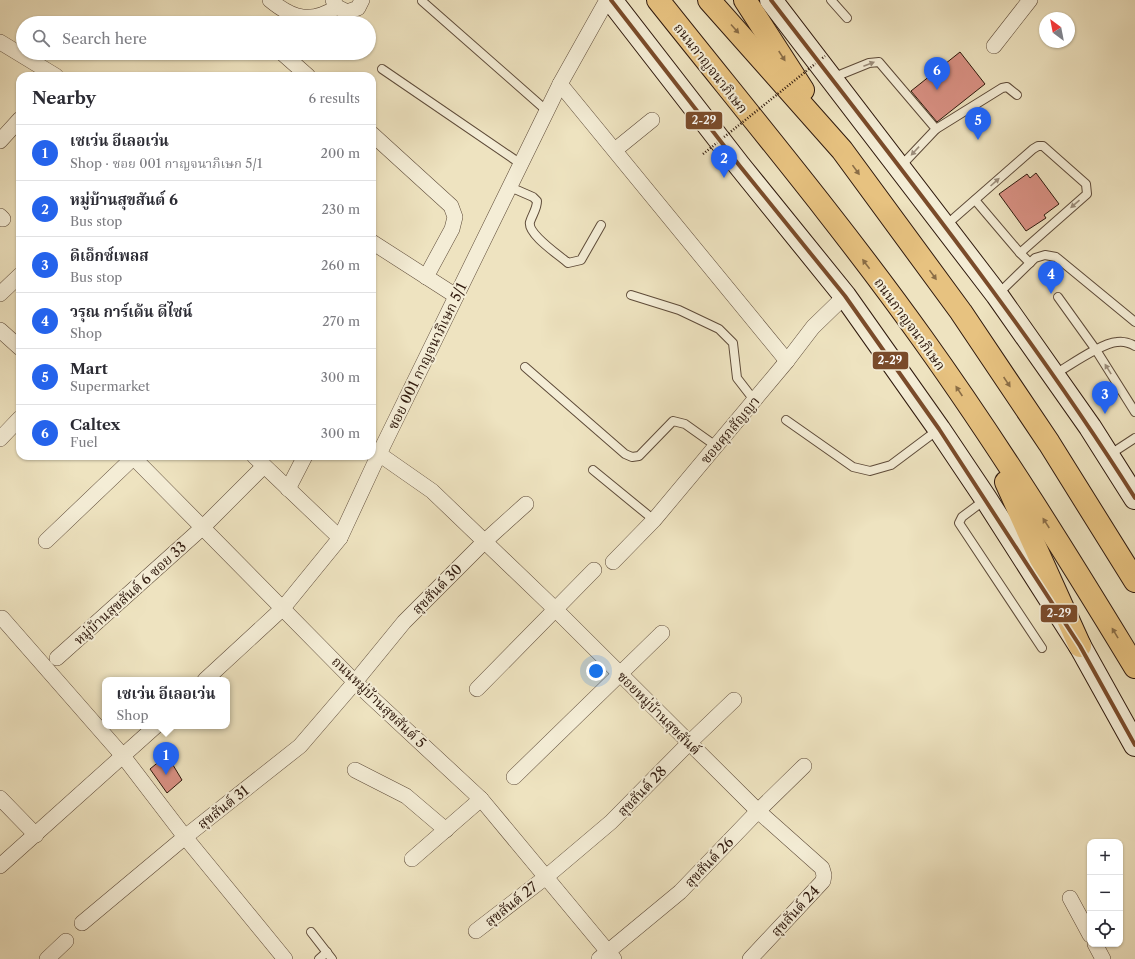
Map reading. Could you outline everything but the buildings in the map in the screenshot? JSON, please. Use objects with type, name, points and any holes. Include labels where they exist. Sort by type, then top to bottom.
[{"type":"highway","name":"ถนนกาญจนาภิเษก","points":[[658,0],[831,218],[922,337],[1070,560],[1135,667]]},
{"type":"highway","points":[[709,0],[842,150]]},
{"type":"highway","points":[[745,0],[842,150],[969,325],[1049,443],[1135,581]]},
{"type":"highway","points":[[975,415],[1080,646]]},
{"type":"main road","points":[[611,0],[739,165],[845,296],[986,499],[1080,646],[1135,746]]},
{"type":"main road","points":[[771,0],[997,295],[1054,375],[1135,498]]},
{"type":"street","points":[[270,0],[290,14],[297,16]]},
{"type":"street","points":[[318,16],[335,4],[347,12],[353,10],[358,8],[362,0]]},
{"type":"street","name":"ซอย 001 กาญจนาภิเษก 5/1","points":[[208,677],[283,608],[340,538],[379,454],[560,84],[607,0]]},
{"type":"street","points":[[994,46],[1030,0]]},
{"type":"street","points":[[0,42],[16,52]]},
{"type":"street","points":[[30,60],[49,72]]},
{"type":"street","points":[[290,60],[303,72]]},
{"type":"street","points":[[560,84],[787,361]]},
{"type":"street","points":[[615,150],[652,120]]},
{"type":"street","points":[[0,141],[16,123]]},
{"type":"street","points":[[376,138],[451,206],[455,217],[452,229],[426,277]]},
{"type":"street","points":[[376,245],[456,296]]},
{"type":"street","points":[[0,294],[16,279]]},
{"type":"street","name":"ซอยศุภสัญญา","points":[[613,562],[654,520],[787,361],[813,327],[845,296]]},
{"type":"street","points":[[0,330],[16,344]]},
{"type":"street","points":[[0,439],[16,422]]},
{"type":"street","name":"ซอยหมู่บ้านสุขสันต์","points":[[379,454],[432,491],[485,541],[758,811],[822,868],[824,874],[823,881]]},
{"type":"street","points":[[46,540],[131,460]]},
{"type":"street","name":"ถนนหมู่บ้านสุขสันต์ 5","points":[[137,460],[202,528],[355,682],[481,799],[546,877],[607,957]]},
{"type":"street","points":[[288,489],[303,460]]},
{"type":"street","points":[[259,461],[340,538]]},
{"type":"street","name":"หมู่บ้านสุขสันต์ 6 ซอย 33","points":[[57,658],[202,528],[259,461]]},
{"type":"street","name":"สุขสันต์ 30","points":[[355,682],[404,622],[485,541],[526,504]]},
{"type":"street","points":[[477,689],[594,570]]},
{"type":"street","points":[[2,618],[123,756],[185,837],[285,959]]},
{"type":"street","points":[[514,778],[662,633]]},
{"type":"street","name":"สุขสันต์ 31","points":[[82,923],[185,837],[300,746],[355,682]]},
{"type":"street","name":"สุขสันต์ 28","points":[[546,877],[611,822],[734,700]]},
{"type":"street","points":[[0,866],[153,729]]},
{"type":"street","name":"สุขสันต์ 26","points":[[607,957],[680,892],[758,811],[804,766]]},
{"type":"street","points":[[355,770],[406,796],[446,830]]},
{"type":"street","points":[[0,798],[36,835]]},
{"type":"street","points":[[412,859],[481,799]]},
{"type":"street","name":"สุขสันต์ 27","points":[[476,931],[546,877]]},
{"type":"street","name":"สุขสันต์ 24","points":[[750,959],[823,881]]},
{"type":"street","points":[[1070,898],[1087,929]]},
{"type":"street","points":[[47,959],[66,941]]},
{"type":"street","points":[[1097,947],[1103,959]]},
{"type":"lane","points":[[831,0],[847,18]]},
{"type":"lane","points":[[422,1],[547,111]]},
{"type":"lane","points":[[832,78],[870,63],[879,62],[936,129]]},
{"type":"lane","points":[[382,69],[521,164]]},
{"type":"lane","points":[[900,167],[936,129],[1002,88],[1007,87],[1017,96]]},
{"type":"lane","points":[[945,226],[1038,146],[1043,146],[1086,184],[1087,194],[1020,253]]},
{"type":"lane","points":[[510,187],[533,197],[537,201],[537,206],[530,223],[530,229],[536,236],[568,263],[580,260],[601,225]]},
{"type":"lane","points":[[975,200],[1030,263]]},
{"type":"lane","points":[[997,295],[1035,258],[1045,254],[1056,257],[1135,322]]},
{"type":"lane","points":[[631,294],[679,310],[719,328],[733,343],[737,378],[754,400]]},
{"type":"lane","points":[[1058,297],[1096,350],[1135,412]]},
{"type":"lane","points":[[1054,375],[1096,350],[1116,342],[1130,343],[1135,346]]},
{"type":"lane","points":[[525,367],[625,454],[632,457],[639,456],[673,421],[685,424],[716,446]]},
{"type":"lane","points":[[786,420],[853,467],[870,471],[891,465],[939,430]]},
{"type":"lane","points":[[1108,456],[1135,438]]},
{"type":"lane","points":[[593,470],[654,520]]},
{"type":"lane","points":[[986,499],[962,517],[959,523],[1042,648]]},
{"type":"lane","points":[[310,932],[332,959]]},
{"type":"lane","points":[[318,959],[327,952]]},
{"type":"path","points":[[702,154],[825,56]]},
{"type":"transit line","name":"2-29","points":[[611,0],[739,165],[845,296],[939,429],[1080,646],[1135,745]]},
{"type":"transit line","name":"2-29","points":[[771,0],[959,245],[1093,433],[1135,498]]},
{"type":"place","name":"Caltex","points":[[937,90]]},
{"type":"place","name":"Mart","points":[[978,140]]},
{"type":"place","name":"หมู่บ้านสุขสันต์ 6","points":[[724,178]]},
{"type":"place","name":"วรุณ การ์เด้น ดีไซน์","points":[[1051,294]]},
{"type":"place","name":"ดิเอ็กซ์เพลส","points":[[1105,414]]},
{"type":"place","name":"เซเว่น อีเลอเว่น","points":[[166,775]]}]
